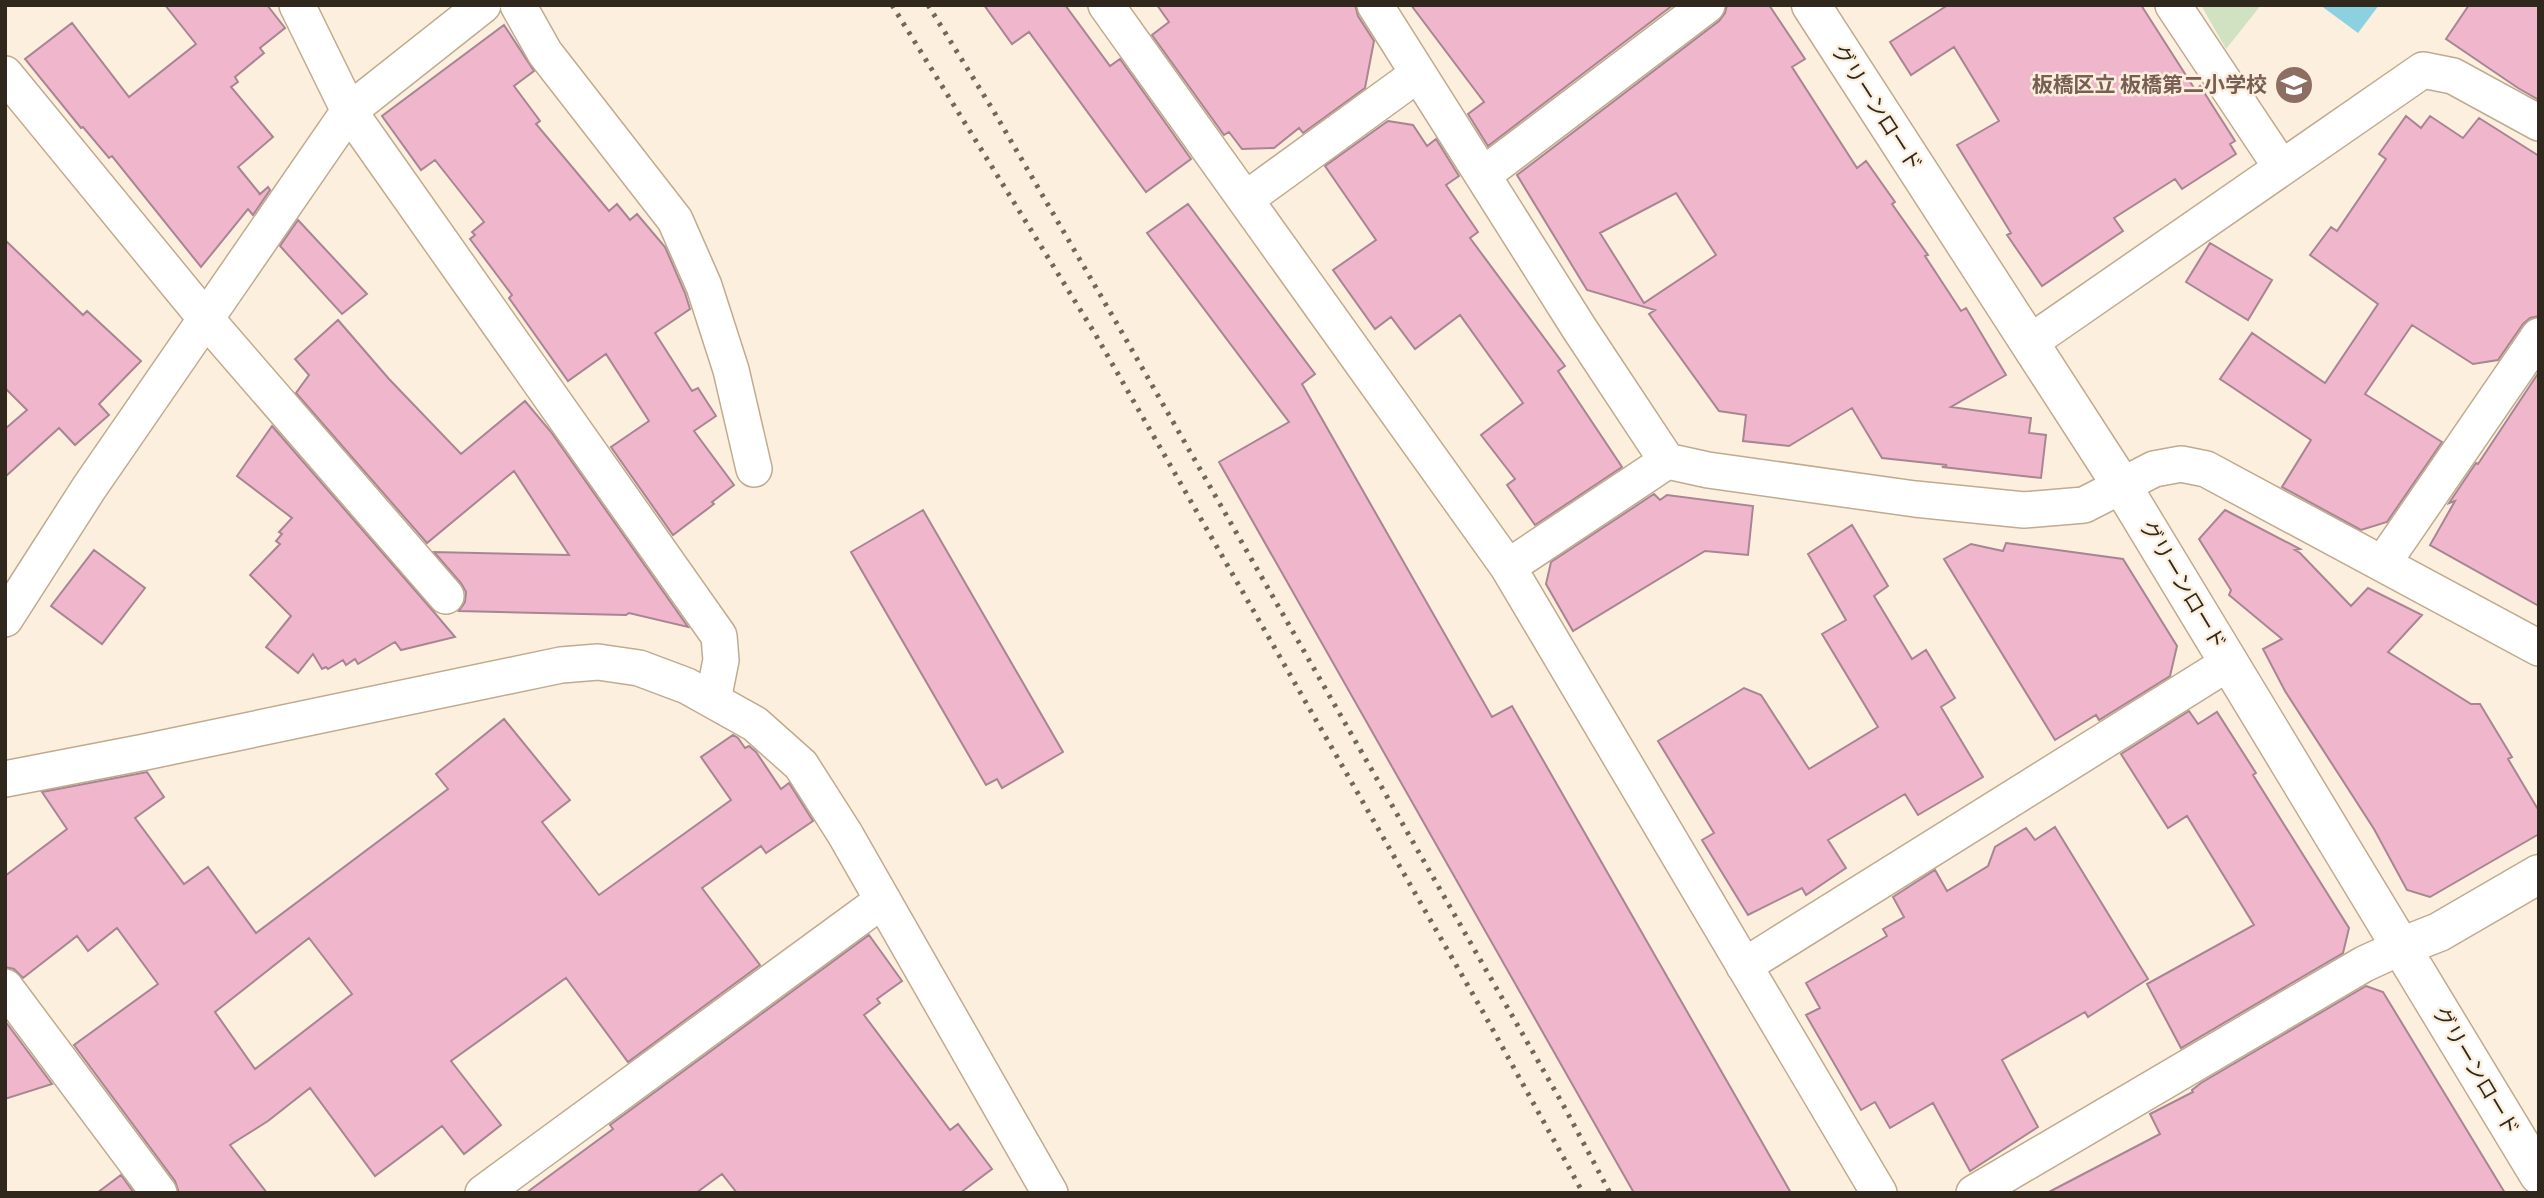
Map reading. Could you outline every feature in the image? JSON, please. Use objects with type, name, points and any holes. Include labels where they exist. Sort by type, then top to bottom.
[{"type":"street","points":[[296,5],[349,111],[719,636],[721,660],[713,700]]},
{"type":"street","points":[[5,619],[89,488],[349,111],[483,5]]},
{"type":"street","points":[[518,5],[545,53],[675,220],[704,286],[731,370],[754,469]]},
{"type":"street","points":[[1105,5],[1508,567],[1879,1193]]},
{"type":"street","points":[[1375,5],[1579,328],[1667,461],[1708,470],[1915,499],[2024,510],[2084,505],[2154,469],[2181,464],[2206,470],[2539,648]]},
{"type":"street","points":[[1483,175],[1707,5]]},
{"type":"street","name":"グリーンロード","points":[[1811,5],[2122,486],[2539,1175]]},
{"type":"street","points":[[2173,5],[2281,167]]},
{"type":"street","points":[[2029,343],[2423,69],[2454,76],[2539,123]]},
{"type":"street","points":[[5,74],[206,319],[446,596]]},
{"type":"street","points":[[1246,199],[1418,74]]},
{"type":"street","points":[[2383,563],[2539,336]]},
{"type":"street","points":[[1508,567],[1667,461]]},
{"type":"street","points":[[5,779],[561,665],[598,662],[639,668],[687,686],[755,724],[801,765],[845,834],[1050,1193]]},
{"type":"street","points":[[1744,967],[2230,662]]},
{"type":"street","points":[[1973,1193],[2364,964],[2439,932],[2539,874]]},
{"type":"street","points":[[482,1193],[883,900]]},
{"type":"street","points":[[5,987],[159,1193]]},
{"type":"green space","points":[[2201,5],[2261,5],[2226,49]]},
{"type":"water","points":[[2320,5],[2379,5],[2358,33]]},
{"type":"building","points":[[165,5],[267,5],[285,28],[260,48],[264,53],[235,77],[238,82],[231,87],[273,137],[238,167],[259,195],[268,187],[270,190],[253,215],[248,209],[201,267],[112,156],[109,158],[83,127],[81,128],[25,59],[72,23],[129,97],[196,44]]},
{"type":"building","points":[[984,5],[1065,5],[1110,66],[1120,59],[1191,159],[1146,192],[1029,32],[1012,44]]},
{"type":"building","points":[[1157,5],[1355,5],[1358,16],[1374,41],[1365,88],[1303,133],[1299,128],[1274,148],[1242,149],[1229,132],[1224,135],[1152,35],[1169,22]]},
{"type":"building","points":[[1411,5],[1673,5],[1488,146],[1468,114],[1484,102]]},
{"type":"building","points":[[1727,5],[1769,5],[1805,59],[1792,67],[1857,168],[1866,161],[1895,202],[1892,204],[1928,255],[1925,256],[1961,311],[1966,308],[2006,375],[1951,407],[2031,418],[2029,433],[2046,435],[2041,478],[1882,458],[1852,408],[1789,446],[1743,441],[1746,415],[1719,411],[1649,314],[1655,310],[1587,290],[1517,175],[1719,21]],"holes":[[[1676,193],[1716,255],[1644,303],[1600,233]]]},
{"type":"building","points":[[1948,5],[2141,5],[2196,91],[2200,86],[2235,141],[2230,144],[2236,154],[2182,189],[2175,179],[2114,218],[2123,231],[2042,286],[2007,235],[2011,233],[1957,145],[1999,121],[1954,47],[1911,75],[1890,42]]},
{"type":"building","points":[[2469,5],[2539,5],[2539,100],[2446,39]]},
{"type":"building","points":[[504,25],[534,71],[514,86],[540,121],[536,124],[609,211],[617,204],[630,220],[637,214],[665,247],[685,293],[690,309],[655,333],[692,391],[698,388],[716,416],[694,431],[734,485],[673,535],[611,447],[649,421],[606,354],[568,381],[509,298],[512,295],[470,239],[475,235],[472,232],[484,222],[435,160],[421,170],[382,116]]},
{"type":"building","points":[[2406,116],[2421,128],[2430,116],[2463,138],[2479,118],[2539,156],[2539,316],[2530,318],[2523,324],[2498,360],[2473,364],[2412,325],[2365,394],[2442,442],[2387,522],[2361,530],[2282,487],[2311,440],[2220,379],[2252,333],[2325,383],[2378,304],[2310,255],[2331,227],[2337,231],[2386,159],[2379,154]]},
{"type":"building","points":[[1388,121],[1413,125],[1427,146],[1436,139],[1459,176],[1446,185],[1478,232],[1470,238],[1565,366],[1558,371],[1622,467],[1535,525],[1507,485],[1515,479],[1481,435],[1523,403],[1460,315],[1415,349],[1391,317],[1375,329],[1333,270],[1376,240],[1325,166]]},
{"type":"building","points":[[1188,204],[1315,374],[1302,384],[1492,717],[1512,706],[1791,1193],[1634,1193],[1219,462],[1289,422],[1147,233]]},
{"type":"building","points":[[298,220],[367,294],[342,314],[280,246]]},
{"type":"building","points":[[5,240],[83,315],[87,311],[141,361],[99,404],[109,415],[75,445],[59,428],[5,477],[5,429],[27,410],[5,388]]},
{"type":"building","points":[[2210,243],[2272,280],[2248,320],[2186,282]]},
{"type":"building","points":[[338,320],[389,379],[461,454],[525,401],[551,432],[688,627],[629,613],[459,611],[465,602],[466,592],[434,552],[569,555],[514,471],[427,543],[296,393],[309,375],[295,359]]},
{"type":"building","points":[[2539,372],[2539,606],[2430,545],[2455,501],[2449,503]]},
{"type":"building","points":[[272,426],[455,637],[401,650],[395,642],[358,664],[355,659],[346,665],[343,660],[328,669],[322,669],[313,654],[298,673],[266,647],[291,616],[250,575],[280,544],[276,541],[282,534],[279,532],[292,518],[237,476]]},
{"type":"building","points":[[1654,494],[1660,500],[1667,495],[1753,506],[1748,555],[1705,551],[1573,631],[1546,584],[1551,562]]},
{"type":"building","points":[[923,510],[1063,752],[1002,788],[997,779],[986,785],[851,552]]},
{"type":"building","points":[[2225,510],[2300,549],[2295,550],[2351,606],[2368,588],[2422,615],[2388,652],[2471,704],[2480,704],[2512,757],[2508,759],[2539,811],[2539,834],[2430,897],[2407,890],[2374,829],[2285,691],[2263,649],[2282,639],[2229,595],[2231,590],[2199,539]]},
{"type":"building","points":[[1852,525],[1888,586],[1874,596],[1912,659],[1926,650],[1955,698],[1941,707],[1983,777],[1918,815],[1905,794],[1828,840],[1846,868],[1806,895],[1802,888],[1748,915],[1702,840],[1714,833],[1658,741],[1744,688],[1761,695],[1809,769],[1878,727],[1822,634],[1846,620],[1808,554]]},
{"type":"building","points":[[2006,543],[2123,559],[2177,646],[2170,676],[2099,720],[2096,715],[2055,740],[1944,559],[1971,544],[2003,551]]},
{"type":"building","points":[[94,550],[145,588],[102,644],[51,606]]},
{"type":"building","points":[[2189,711],[2198,724],[2217,712],[2256,773],[2253,775],[2349,928],[2343,953],[2181,1048],[2147,984],[2254,925],[2187,816],[2168,828],[2121,754]]},
{"type":"building","points":[[504,719],[570,800],[542,822],[599,895],[731,800],[701,757],[733,735],[745,748],[749,746],[756,752],[781,789],[789,783],[813,821],[766,853],[761,846],[702,888],[760,965],[628,1062],[566,978],[451,1061],[501,1125],[464,1154],[442,1126],[375,1176],[310,1088],[268,1121],[230,1145],[267,1193],[179,1193],[175,1181],[74,1045],[158,984],[117,928],[88,951],[77,936],[23,978],[14,969],[5,967],[5,876],[67,829],[42,792],[147,772],[164,797],[135,818],[184,884],[208,867],[256,933],[448,789],[436,774]],"holes":[[[309,938],[352,994],[255,1069],[215,1012]]]},
{"type":"building","points":[[2055,827],[2148,979],[2088,1017],[2085,1012],[2002,1060],[2038,1127],[1970,1171],[1933,1103],[1890,1128],[1875,1102],[1861,1110],[1806,1015],[1820,1008],[1806,983],[1887,936],[1883,929],[1904,917],[1893,897],[1935,870],[1947,891],[1988,866],[1995,847],[2026,828],[2035,840]]},
{"type":"building","points":[[869,935],[902,981],[877,999],[880,1003],[864,1015],[950,1130],[958,1124],[992,1169],[960,1193],[737,1193],[722,1174],[696,1193],[526,1193],[613,1129],[610,1125]]},
{"type":"building","points":[[2366,986],[2383,992],[2505,1193],[2047,1193],[2160,1134],[2150,1114],[2193,1092],[2201,1083]]},
{"type":"building","points":[[5,1021],[52,1084],[5,1099]]},
{"type":"building","points":[[121,1175],[134,1193],[97,1193]]},
{"type":"railway","points":[[892,5],[1094,332],[1483,1012],[1583,1193]]},
{"type":"railway","points":[[928,5],[993,110],[1116,322],[1566,1110],[1610,1193]]},
{"type":"place","name":"板橋区立 板橋第二小学校","points":[[2294,85]]}]
